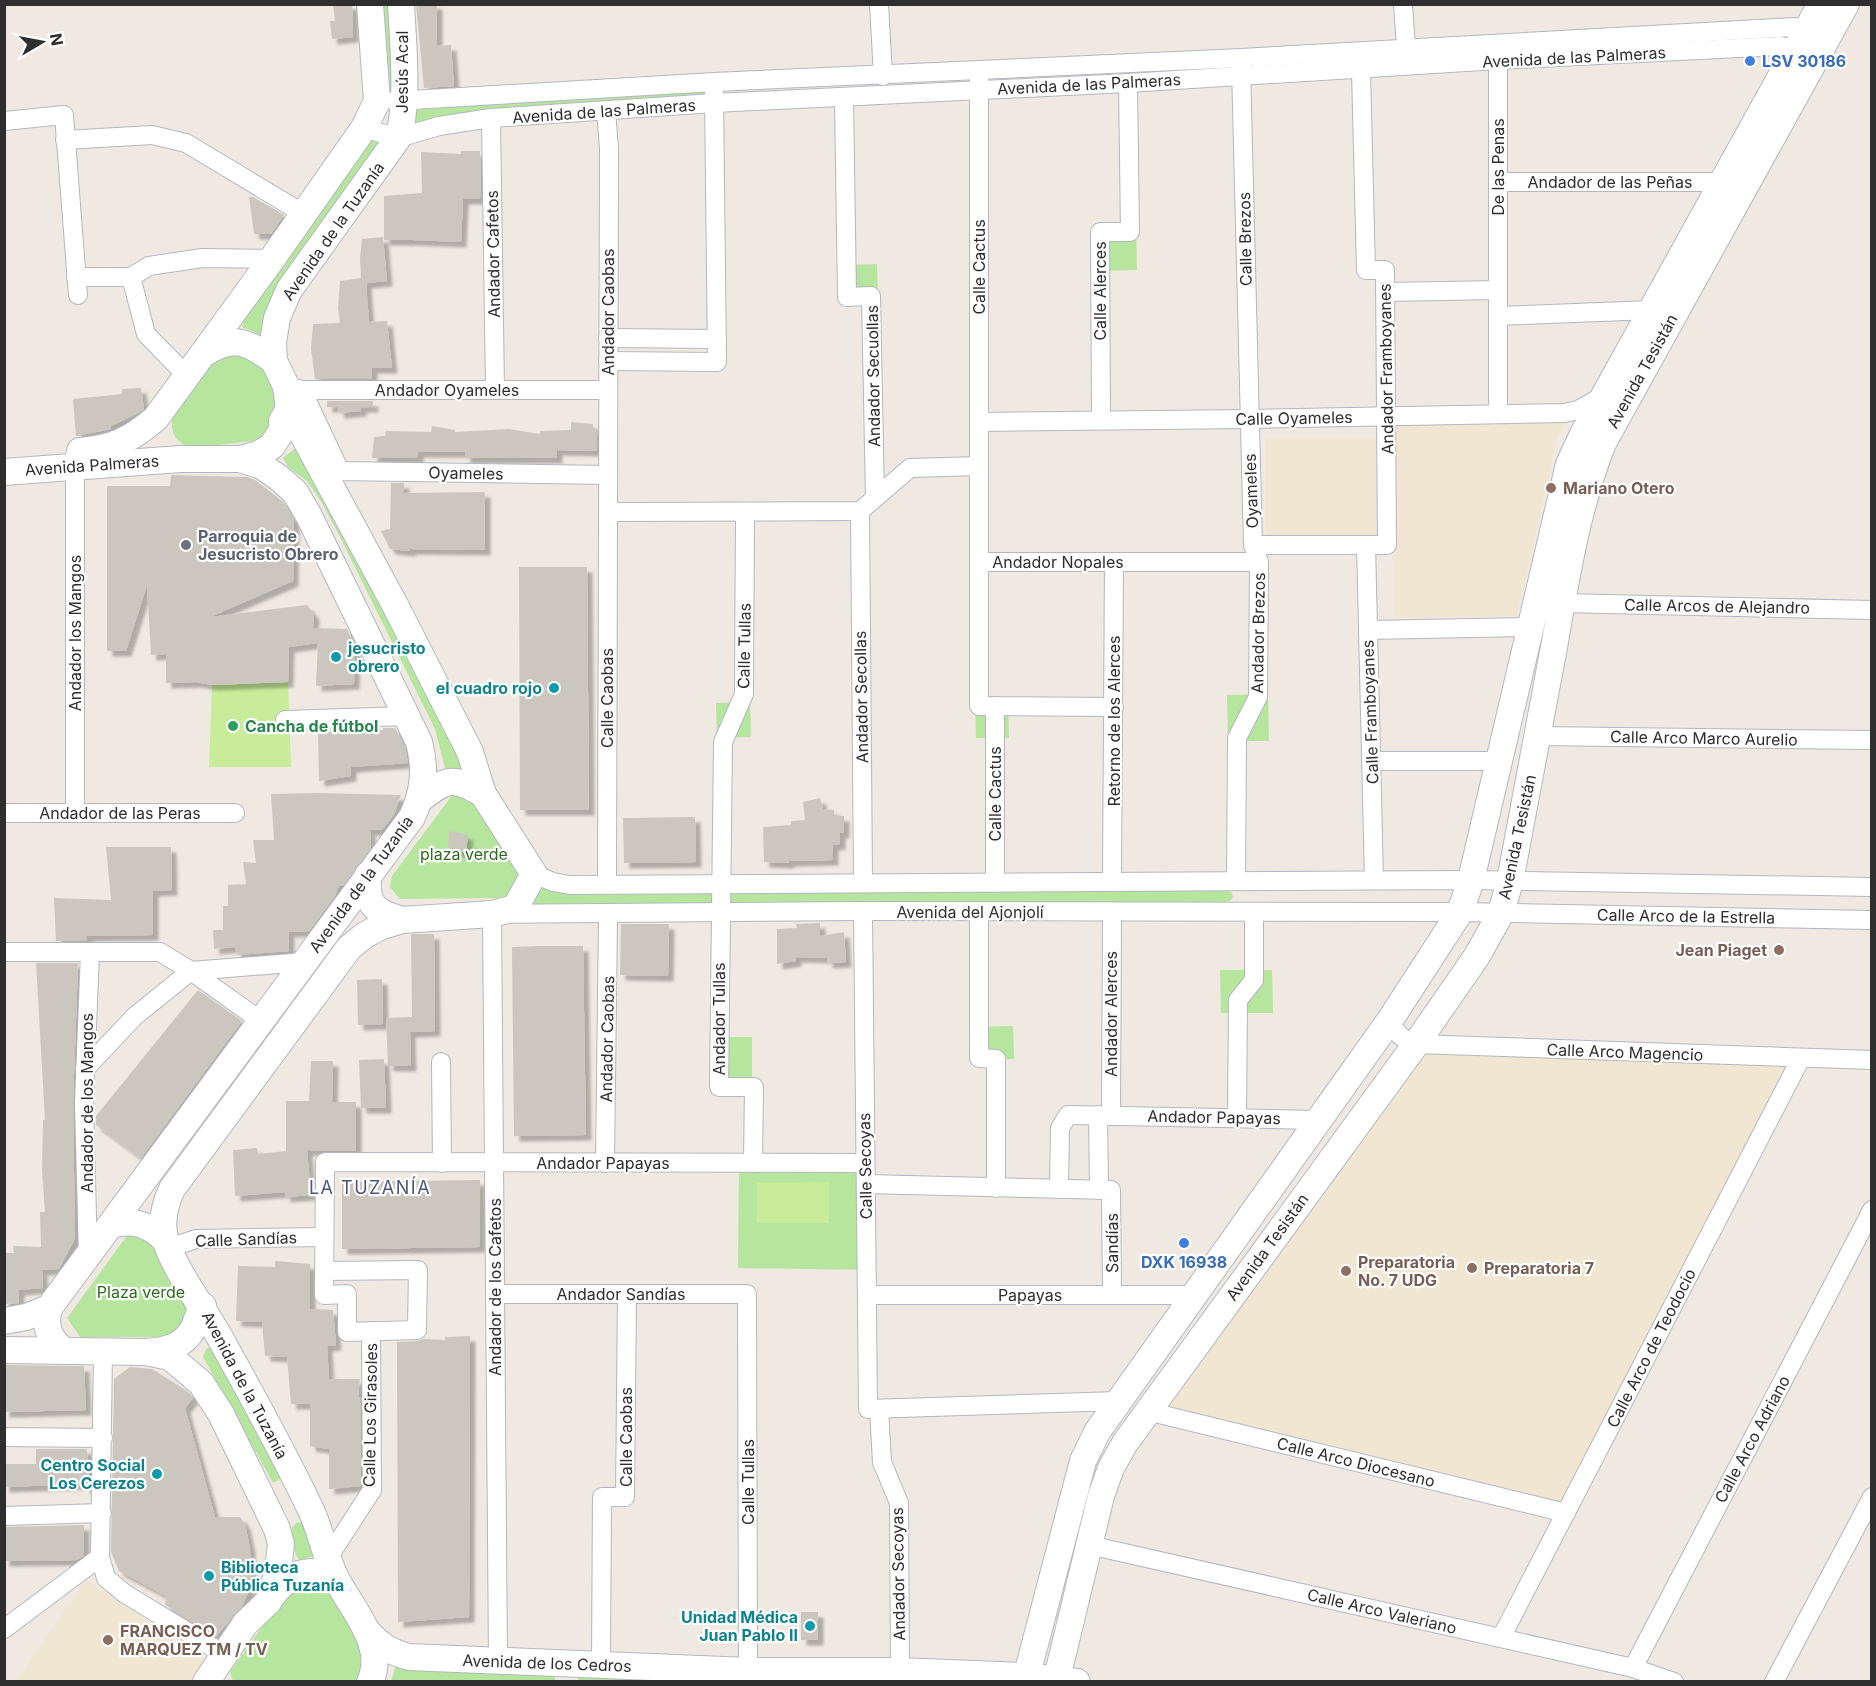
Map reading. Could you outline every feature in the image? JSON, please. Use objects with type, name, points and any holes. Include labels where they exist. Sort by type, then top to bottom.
[{"type":"street","name":"Jesús Acal","points":[[370,4],[377,101]]},
{"type":"street","name":"Jesús Acal","points":[[398,138],[404,101],[401,4]]},
{"type":"street","points":[[879,4],[883,76]]},
{"type":"street","points":[[1403,4],[1406,48]]},
{"type":"street","name":"Avenida Tesistán","points":[[1063,1680],[1089,1545],[1111,1468],[1154,1401],[1416,1044],[1477,956],[1501,913],[1510,881],[1584,497],[1603,443],[1812,44],[1821,4]]},
{"type":"street","name":"Avenida Tesistán","points":[[1025,1679],[1083,1461],[1097,1432],[1390,1020],[1460,912],[1471,880],[1569,464],[1604,395],[1722,182],[1812,44],[1846,4]]},
{"type":"street","name":"Avenida de las Palmeras","points":[[377,101],[1406,48],[1498,52],[1812,44]]},
{"type":"street","name":"Avenida de las Palmeras","points":[[398,138],[439,126],[491,118],[714,103],[1361,70],[1498,52]]},
{"type":"street","name":"De las Penas","points":[[1498,52],[1498,414]]},
{"type":"street","name":"Calle Brezos","points":[[1241,58],[1249,419]]},
{"type":"street","name":"Calle Cactus","points":[[979,69],[979,466]]},
{"type":"street","name":"Andador Framboyanes","points":[[1361,70],[1366,270],[1385,270],[1387,544]]},
{"type":"street","points":[[608,362],[717,362],[714,82]]},
{"type":"street","name":"Calle Alerces","points":[[1101,420],[1100,232],[1130,232],[1128,83]]},
{"type":"street","name":"Andador Secuollas","points":[[844,98],[847,297],[871,296],[875,498]]},
{"type":"street","name":"Avenida de la Tuzanía","points":[[156,418],[364,128],[377,101]]},
{"type":"street","name":"Andador Caobas","points":[[606,111],[609,148],[608,512]]},
{"type":"street","points":[[4,121],[63,115],[77,286],[131,277],[149,266],[202,258],[272,259]]},
{"type":"street","name":"Andador Cafetos","points":[[491,118],[495,390]]},
{"type":"street","points":[[364,128],[398,138]]},
{"type":"street","points":[[65,140],[152,135],[186,143],[304,214]]},
{"type":"street","name":"Avenida de la Tuzanía","points":[[398,138],[289,290],[277,318],[273,342],[274,361],[332,471],[470,752],[483,794],[534,874]]},
{"type":"street","name":"Andador de las Peñas","points":[[1498,182],[1722,182]]},
{"type":"street","points":[[131,277],[146,334],[188,376]]},
{"type":"street","points":[[1385,291],[1498,290]]},
{"type":"street","points":[[1498,316],[1651,310]]},
{"type":"street","points":[[608,338],[717,339]]},
{"type":"street","points":[[204,353],[219,344],[231,341],[254,346],[274,361]]},
{"type":"street","name":"Andador Oyameles","points":[[292,395],[608,390]]},
{"type":"street","points":[[240,459],[259,454],[272,446],[282,430],[282,421],[292,395]]},
{"type":"street","name":"Calle Oyameles","points":[[979,422],[1557,413],[1571,412],[1604,395]]},
{"type":"street","points":[[156,418],[162,443],[180,459]]},
{"type":"street","name":"Avenida Palmeras","points":[[4,472],[75,459],[110,447],[139,433],[156,418]]},
{"type":"street","name":"Oyameles","points":[[1249,419],[1256,553]]},
{"type":"street","name":"Avenida Palmeras","points":[[4,458],[180,459]]},
{"type":"street","name":"Andador los Mangos","points":[[75,459],[75,813]]},
{"type":"street","name":"Avenida de la Tuzanía","points":[[111,1225],[412,817],[423,782],[424,760],[419,742],[309,516],[295,492],[262,466],[240,459],[180,459]]},
{"type":"street","points":[[608,512],[860,511],[910,468],[979,466]]},
{"type":"street","name":"Andador Nopales","points":[[979,466],[979,562],[1114,562],[1387,544]]},
{"type":"street","name":"Oyameles","points":[[332,471],[608,475]]},
{"type":"street","name":"Andador Secollas","points":[[860,511],[863,883]]},
{"type":"street","name":"Calle Caobas","points":[[607,884],[608,512]]},
{"type":"street","name":"Calle Tullas","points":[[720,884],[723,742],[744,694],[745,512]]},
{"type":"street","name":"Calle Framboyanes","points":[[1366,544],[1374,880]]},
{"type":"street","name":"Andador Brezos","points":[[1228,881],[1237,738],[1258,698],[1256,553]]},
{"type":"street","points":[[979,562],[979,706],[1114,707]]},
{"type":"street","name":"Retorno de los Alerces","points":[[1113,881],[1114,562]]},
{"type":"street","name":"Calle Arcos de Alejandro","points":[[1562,603],[1872,610]]},
{"type":"street","points":[[1368,630],[1530,627]]},
{"type":"street","name":"Calle Cactus","points":[[994,706],[995,882]]},
{"type":"street","points":[[285,720],[406,716]]},
{"type":"street","name":"Calle Arco Marco Aurelio","points":[[1537,736],[1872,740]]},
{"type":"street","points":[[1372,761],[1499,761]]},
{"type":"street","points":[[419,800],[435,788],[452,781],[462,782],[483,794]]},
{"type":"street","name":"Andador de las Peras","points":[[4,813],[235,813]]},
{"type":"street","points":[[492,914],[515,908],[534,874]]},
{"type":"street","name":"Avenida del Ajonjolí","points":[[534,874],[553,882],[570,885],[1471,880]]},
{"type":"street","points":[[368,875],[367,889],[373,907],[383,914],[402,920]]},
{"type":"street","name":"Calle Arco de la Estrella","points":[[1471,880],[1872,887]]},
{"type":"street","points":[[1220,911],[1228,881]]},
{"type":"street","points":[[719,913],[720,884]]},
{"type":"street","name":"Avenida del Ajonjolí","points":[[492,914],[608,915],[863,911],[1460,912]]},
{"type":"street","name":"Calle Secoyas","points":[[863,911],[868,1409],[879,1408]]},
{"type":"street","points":[[979,912],[979,1058],[996,1059],[996,1188]]},
{"type":"street","name":"Andador Alerces","points":[[1105,1116],[1112,912]]},
{"type":"street","points":[[1237,1117],[1238,1000],[1254,980],[1254,912]]},
{"type":"street","name":"Calle Arco de la Estrella","points":[[1460,912],[1872,920]]},
{"type":"street","name":"Andador Tullas","points":[[719,913],[718,1087],[754,1087],[753,1163]]},
{"type":"street","name":"Avenida de la Tuzanía","points":[[366,1630],[332,1567],[311,1508],[167,1244],[163,1219],[165,1204],[185,1170],[349,948],[365,935],[382,926],[402,920],[492,914]]},
{"type":"street","name":"Andador de los Cafetos","points":[[492,914],[498,1660]]},
{"type":"street","name":"Andador Caobas","points":[[605,1163],[608,915]]},
{"type":"street","points":[[4,951],[160,952],[261,1021]]},
{"type":"street","name":"Andador de los Mangos","points":[[88,1255],[84,1103],[90,952]]},
{"type":"street","points":[[85,1069],[135,1016],[191,971],[304,962]]},
{"type":"street","points":[[1390,1020],[1395,1031],[1405,1040],[1416,1044]]},
{"type":"street","name":"Calle Arco Magencio","points":[[1416,1044],[1872,1060]]},
{"type":"street","name":"Calle Arco de Teodocio","points":[[1501,1638],[1801,1058]]},
{"type":"street","points":[[441,1062],[442,1162]]},
{"type":"street","name":"Andador Papayas","points":[[1059,1189],[1060,1128],[1068,1115],[1317,1120]]},
{"type":"street","name":"Sandías","points":[[1105,1116],[1105,1190],[1112,1295]]},
{"type":"street","name":"Andador Papayas","points":[[324,1237],[325,1162],[865,1163]]},
{"type":"street","points":[[866,1184],[1105,1190]]},
{"type":"street","name":"Calle Arco Adriano","points":[[1633,1668],[1872,1210]]},
{"type":"street","points":[[64,1351],[49,1333],[47,1325],[49,1308],[111,1225],[131,1222],[141,1224],[159,1234],[167,1244]]},
{"type":"street","points":[[324,1237],[324,1271],[324,1295],[346,1294],[347,1332],[417,1330],[418,1270],[324,1271]]},
{"type":"street","name":"Calle Sandías","points":[[167,1244],[196,1239],[324,1237]]},
{"type":"street","name":"Andador Sandías","points":[[495,1294],[747,1294]]},
{"type":"street","name":"Calle Caobas","points":[[601,1665],[602,1497],[625,1497],[627,1294]]},
{"type":"street","name":"Calle Tullas","points":[[747,1294],[748,1671]]},
{"type":"street","name":"Papayas","points":[[867,1295],[1193,1295]]},
{"type":"street","points":[[4,1350],[146,1352],[167,1350],[183,1341],[194,1327],[202,1306]]},
{"type":"street","points":[[4,1322],[49,1308]]},
{"type":"street","name":"Calle Los Girasoles","points":[[332,1567],[372,1490],[371,1331]]},
{"type":"street","points":[[102,1351],[103,1438],[100,1557],[106,1578],[215,1671],[245,1624],[277,1590],[295,1574],[304,1571],[316,1572],[332,1567]]},
{"type":"street","points":[[146,1352],[170,1357],[201,1383],[221,1414],[243,1457],[277,1529],[281,1544],[278,1571],[269,1601]]},
{"type":"street","points":[[1136,1376],[1154,1401]]},
{"type":"street","points":[[879,1408],[1119,1401]]},
{"type":"street","name":"Calle Arco Diocesano","points":[[1154,1401],[1566,1513]]},
{"type":"street","name":"Andador Secoyas","points":[[879,1408],[882,1462],[899,1503],[900,1671]]},
{"type":"street","points":[[4,1437],[103,1438]]},
{"type":"street","points":[[1774,1682],[1872,1497]]},
{"type":"street","points":[[4,1516],[102,1513]]},
{"type":"street","name":"Calle Arco Valeriano","points":[[1089,1545],[1633,1668],[1674,1682]]},
{"type":"street","points":[[4,1629],[100,1557]]},
{"type":"street","points":[[366,1630],[375,1657],[370,1682]]},
{"type":"street","name":"Avenida de los Cedros","points":[[366,1630],[376,1642],[391,1652],[409,1657],[498,1660],[550,1672],[601,1665],[748,1671],[900,1671],[1063,1680]]},
{"type":"shaded area","points":[[1568,418],[1557,439],[1516,616],[1394,618],[1395,422]]},
{"type":"shaded area","points":[[1265,438],[1379,438],[1380,539],[1265,539]]},
{"type":"shaded area","name":"Preparatoria 7","points":[[1412,1051],[1795,1061],[1563,1505],[1158,1411]]},
{"type":"shaded area","name":"FRANCISCO MARQUEZ TM / TV","points":[[86,1580],[204,1662],[191,1681],[16,1682]]},
{"type":"green space","points":[[376,5],[398,5],[393,93],[384,93]]},
{"type":"green space","points":[[708,87],[709,97],[412,124],[414,110]]},
{"type":"green space","points":[[363,131],[389,137],[266,337],[242,327],[250,299]]},
{"type":"green space","points":[[1136,228],[1137,270],[1097,271],[1096,229]]},
{"type":"green space","points":[[877,264],[878,300],[845,300],[844,265]]},
{"type":"green space","points":[[234,345],[274,361],[289,409],[263,440],[190,448],[175,437],[172,419],[217,356]]},
{"type":"green space","points":[[302,443],[468,770],[446,772],[435,729],[340,537],[307,481],[289,468],[283,458]]},
{"type":"green space","points":[[288,682],[291,767],[209,767],[212,685]]},
{"type":"green space","points":[[1268,694],[1269,741],[1228,741],[1227,695]]},
{"type":"green space","points":[[750,702],[751,737],[717,738],[716,703]]},
{"type":"green space","points":[[1008,702],[1009,738],[976,738],[975,703]]},
{"type":"green space","name":"plaza verde","points":[[462,782],[513,854],[519,877],[511,895],[498,898],[400,899],[390,887],[392,876]]},
{"type":"green space","name":"Plaza verde","points":[[536,885],[1222,890],[1231,892],[1233,896],[1226,902],[531,905]]},
{"type":"green space","points":[[1220,970],[1272,970],[1273,1013],[1221,1013]]},
{"type":"green space","points":[[1013,1026],[1014,1059],[971,1059],[971,1027]]},
{"type":"green space","points":[[720,1037],[752,1037],[752,1086],[720,1086]]},
{"type":"green space","points":[[739,1170],[873,1172],[872,1270],[738,1268]]},
{"type":"green space","points":[[829,1182],[829,1223],[757,1223],[757,1183]]},
{"type":"green space","name":"Plaza verde","points":[[146,1226],[203,1306],[189,1335],[80,1337],[67,1318],[129,1233]]},
{"type":"green space","points":[[224,1343],[292,1472],[273,1483],[203,1357],[206,1349]]},
{"type":"green space","points":[[296,1523],[310,1524],[319,1554],[300,1561],[294,1550],[292,1528]]},
{"type":"green space","points":[[308,1576],[329,1582],[367,1657],[361,1681],[233,1681],[230,1672],[286,1593]]},
{"type":"green space","points":[[396,1665],[554,1673],[555,1681],[391,1682]]},
{"type":"green space","points":[[585,1670],[725,1681],[578,1682],[578,1678]]},
{"type":"building","points":[[333,4],[352,4],[353,37],[332,39],[330,21],[335,21]]},
{"type":"building","points":[[416,4],[437,4],[437,46],[451,45],[454,86],[424,88]]},
{"type":"building","points":[[461,151],[480,151],[481,177],[480,199],[463,199],[461,242],[384,240],[384,196],[422,193],[421,152],[461,154]]},
{"type":"building","points":[[249,197],[253,197],[284,215],[271,234],[254,234]]},
{"type":"building","points":[[383,237],[387,281],[366,283],[369,322],[387,321],[392,368],[372,368],[372,379],[315,379],[311,349],[313,324],[340,323],[338,308],[340,281],[361,278],[362,239]]},
{"type":"building","points":[[141,388],[144,409],[140,412],[111,426],[111,429],[76,436],[73,399],[122,394],[122,389]]},
{"type":"building","points":[[327,401],[373,401],[373,407],[361,407],[361,411],[339,413],[338,407],[327,407]]},
{"type":"building","points":[[571,422],[593,424],[593,431],[597,430],[597,451],[557,450],[557,458],[465,458],[465,452],[418,452],[418,458],[372,458],[374,437],[385,436],[386,431],[431,432],[432,426],[455,430],[455,432],[509,429],[540,434],[540,431],[571,430]]},
{"type":"building","name":"Parroquia de Jesucristo Obrero","points":[[171,475],[247,477],[255,480],[283,502],[294,520],[293,581],[210,617],[307,605],[314,615],[313,628],[347,629],[355,645],[354,684],[316,686],[318,643],[289,647],[288,682],[212,685],[196,682],[166,683],[166,654],[151,655],[147,585],[126,651],[107,651],[107,486],[170,486]]},
{"type":"building","points":[[391,483],[404,483],[404,493],[485,492],[485,550],[390,549],[381,531],[390,529]]},
{"type":"building","name":"el cuadro rojo","points":[[519,567],[587,567],[589,810],[520,810]]},
{"type":"building","points":[[383,728],[395,728],[405,747],[408,763],[351,767],[351,776],[319,781],[318,732],[383,730]]},
{"type":"building","points":[[271,794],[401,795],[394,814],[382,830],[370,830],[371,848],[343,886],[339,885],[335,896],[309,931],[289,932],[289,951],[237,955],[235,947],[214,949],[213,930],[223,930],[223,906],[228,906],[228,885],[246,884],[243,862],[256,863],[253,840],[274,840]]},
{"type":"building","points":[[820,798],[823,809],[834,810],[834,816],[844,816],[844,833],[840,833],[840,844],[833,845],[833,860],[764,862],[763,827],[791,825],[791,821],[805,820],[803,802]]},
{"type":"building","points":[[695,817],[696,862],[624,863],[623,818]]},
{"type":"building","points":[[449,831],[468,835],[466,852],[448,851]]},
{"type":"building","points":[[106,847],[171,847],[172,890],[153,891],[153,935],[87,936],[87,941],[56,941],[54,898],[111,900]]},
{"type":"building","points":[[820,923],[820,936],[844,932],[846,962],[827,963],[828,958],[796,957],[796,961],[777,964],[777,929],[797,928],[796,924]]},
{"type":"building","points":[[621,924],[669,924],[668,976],[620,975]]},
{"type":"building","points":[[411,934],[434,934],[435,1031],[410,1032],[411,1066],[388,1066],[386,1018],[412,1017]]},
{"type":"building","points":[[583,946],[586,1135],[514,1136],[512,947]]},
{"type":"building","points":[[36,963],[78,963],[73,1103],[75,1238],[59,1269],[42,1270],[43,1288],[19,1290],[19,1303],[4,1304],[4,1253],[14,1253],[13,1246],[41,1247],[40,1212],[45,1212],[42,1171],[43,1120],[45,1120]]},
{"type":"building","points":[[382,979],[383,1024],[358,1025],[357,980]]},
{"type":"building","points":[[198,990],[242,1021],[141,1158],[96,1125],[96,1116]]},
{"type":"building","points":[[384,1059],[386,1108],[361,1108],[359,1060]]},
{"type":"building","points":[[311,1061],[333,1061],[332,1102],[356,1102],[356,1151],[307,1150],[311,1195],[285,1197],[285,1192],[235,1196],[233,1150],[257,1148],[258,1154],[286,1151],[286,1101],[309,1101]]},
{"type":"building","points":[[480,1180],[480,1247],[342,1249],[342,1182]]},
{"type":"building","points":[[275,1261],[310,1264],[310,1309],[333,1310],[336,1345],[327,1346],[329,1379],[360,1379],[358,1397],[360,1397],[361,1486],[329,1489],[329,1449],[310,1446],[310,1404],[291,1404],[287,1357],[265,1356],[262,1322],[236,1321],[238,1266],[275,1267]]},
{"type":"building","points":[[470,1336],[469,1617],[398,1622],[397,1342],[423,1339],[445,1340],[445,1337]]},
{"type":"building","points":[[4,1365],[84,1366],[86,1410],[4,1412]]},
{"type":"building","name":"Centro Social Los Cerezos","points":[[130,1367],[152,1369],[190,1393],[193,1398],[185,1408],[215,1517],[240,1517],[245,1524],[250,1548],[251,1586],[241,1608],[216,1636],[165,1605],[166,1596],[119,1571],[111,1552],[114,1379]]},
{"type":"building","points":[[36,1449],[87,1449],[89,1489],[87,1490],[84,1484],[4,1487],[4,1464],[36,1464]]},
{"type":"building","points":[[84,1525],[84,1555],[77,1560],[4,1561],[4,1527]]},
{"type":"building","name":"Unidad Médica Juan Pablo II","points":[[801,1612],[818,1612],[818,1640],[801,1640]]},
{"type":"place","name":"LSV 30186","points":[[1750,61]]},
{"type":"place","name":"Mariano Otero","points":[[1551,488]]},
{"type":"place","name":"Parroquia de Jesucristo Obrero","points":[[186,545]]},
{"type":"place","name":"jesucristo obrero","points":[[336,657]]},
{"type":"place","name":"el cuadro rojo","points":[[554,688]]},
{"type":"place","name":"Cancha de fútbol","points":[[233,726]]},
{"type":"place","name":"Jean Piaget","points":[[1779,950]]},
{"type":"place","name":"DXK 16938","points":[[1184,1243]]},
{"type":"place","name":"Preparatoria 7","points":[[1472,1268]]},
{"type":"place","name":"Preparatoria No. 7 UDG","points":[[1346,1271]]},
{"type":"place","name":"Centro Social Los Cerezos","points":[[157,1474]]},
{"type":"place","name":"Biblioteca Pública Tuzanía","points":[[209,1576]]},
{"type":"place","name":"Unidad Médica Juan Pablo II","points":[[810,1626]]},
{"type":"place","name":"FRANCISCO MARQUEZ TM / TV","points":[[108,1640]]},
{"type":"district","name":"LA TUZANÍA","points":[[370,1187]]}]
